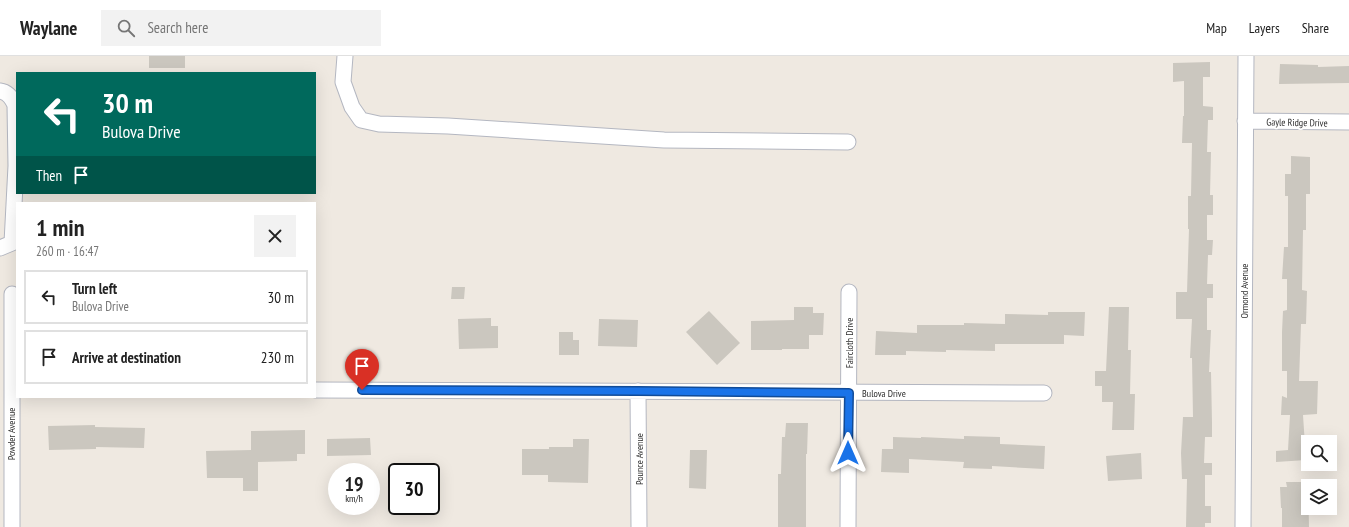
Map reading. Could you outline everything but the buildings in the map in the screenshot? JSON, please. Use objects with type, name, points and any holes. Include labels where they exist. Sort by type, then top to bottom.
[{"type":"street","points":[[345,56],[343,82],[352,107],[361,120],[379,124],[448,126],[664,140],[848,142]]},
{"type":"street","name":"Ormond Avenue","points":[[1243,527],[1246,56]]},
{"type":"street","points":[[0,91],[11,97],[15,105],[16,166],[12,243],[0,248]]},
{"type":"street","name":"Gayle Ridge Drive","points":[[1246,121],[1349,122]]},
{"type":"street","name":"Faircloth Drive","points":[[848,527],[849,292]]},
{"type":"street","name":"Powder Avenue","points":[[12,294],[14,389],[12,527]]},
{"type":"street","name":"Bulova Drive","points":[[316,390],[1044,393]]},
{"type":"street","name":"Pounce Avenue","points":[[638,391],[639,527]]},
{"type":"route","points":[[362,390],[849,393],[848,453]]}]
